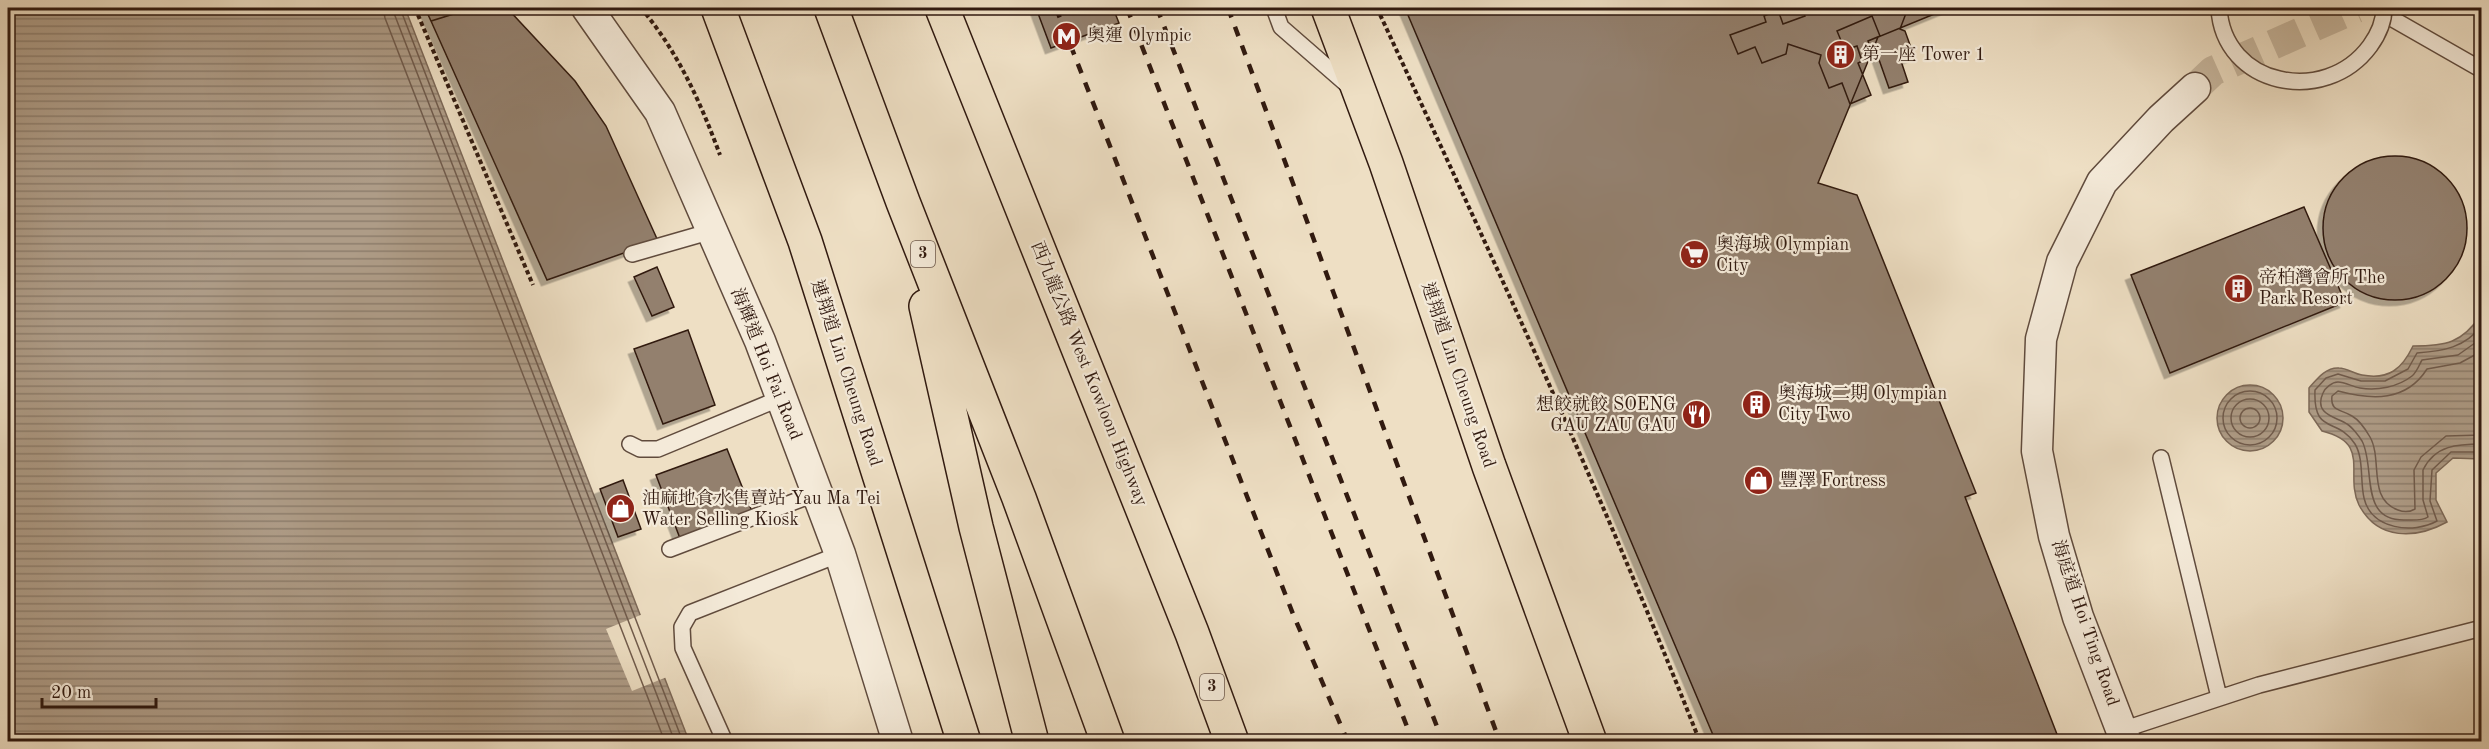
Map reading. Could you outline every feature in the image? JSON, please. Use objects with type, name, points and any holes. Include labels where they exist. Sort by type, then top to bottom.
[{"type":"highway","name":"連翔道 Lin Cheung Road","points":[[718,8],[805,241],[964,741]]},
{"type":"highway","name":"3","points":[[831,8],[903,202],[1019,498],[1108,741]]},
{"type":"highway","name":"西九龍公路 West Kowloon Highway","points":[[942,8],[1192,633],[1232,741]]},
{"type":"highway","name":"連翔道 Lin Cheung Road","points":[[1328,8],[1386,163],[1489,466],[1590,741]]},
{"type":"highway","points":[[903,202],[976,527],[1032,741]]},
{"type":"street","name":"海輝道 Hoi Fai Road","points":[[587,8],[660,112],[760,341],[840,554],[898,741]]},
{"type":"street","name":"海庭道 Hoi Ting Road","points":[[2124,736],[2078,617],[2052,525],[2037,451],[2041,339],[2062,262],[2102,182],[2161,119],[2195,88]]},
{"type":"lane","points":[[1274,8],[1281,27],[1360,96]]},
{"type":"lane","points":[[2219,8],[2229,41],[2244,61],[2266,75],[2291,82],[2316,82],[2340,74],[2366,52],[2376,38],[2384,11],[2481,70]]},
{"type":"lane","points":[[632,254],[712,231]]},
{"type":"lane","points":[[630,444],[640,449],[658,449],[781,398]]},
{"type":"lane","points":[[2161,458],[2219,697]]},
{"type":"lane","points":[[670,549],[817,493]]},
{"type":"lane","points":[[725,741],[683,648],[682,627],[690,613],[840,554]]},
{"type":"lane","points":[[2124,736],[2219,697],[2481,628]]},
{"type":"path","points":[[415,8],[533,285]]},
{"type":"path","points":[[1377,8],[1550,385],[1644,600],[1700,741]]},
{"type":"water","points":[[8,8],[405,8],[689,741],[8,741]]},
{"type":"water","points":[[2481,315],[2481,459],[2453,458],[2436,473],[2436,500],[2447,522],[2423,532],[2411,534],[2387,531],[2367,517],[2359,505],[2355,493],[2352,452],[2347,443],[2337,436],[2322,431],[2309,412],[2309,388],[2322,374],[2334,368],[2371,376],[2387,374],[2399,367],[2413,346],[2444,344],[2452,341],[2467,332]]},
{"type":"water","points":[[2250,385],[2263,387],[2273,395],[2281,405],[2283,418],[2281,431],[2273,441],[2263,449],[2250,451],[2237,449],[2227,441],[2219,431],[2217,418],[2219,405],[2227,395],[2237,387]]},
{"type":"pier","points":[[643,614],[667,677],[632,691],[606,629]]},
{"type":"building","points":[[425,8],[473,8],[431,21]]},
{"type":"building","points":[[473,8],[507,8],[575,81],[606,126],[658,241],[547,280],[431,21]]},
{"type":"building","name":"奧運 Olympic","points":[[1036,8],[1113,8],[1119,23],[1051,48]]},
{"type":"building","name":"奧海城二期 Olympian City Two","points":[[1405,8],[1949,8],[1878,37],[1818,183],[1857,195],[1976,493],[1965,497],[2060,742],[1716,742]]},
{"type":"building","name":"第一座 Tower 1","points":[[1802,8],[1908,8],[1900,29],[1905,31],[1914,56],[1901,61],[1908,82],[1889,88],[1877,54],[1873,55],[1868,41],[1880,36],[1872,16],[1837,31],[1845,50],[1857,46],[1862,61],[1858,63],[1871,95],[1850,104],[1842,83],[1829,88],[1819,63],[1821,55],[1788,44],[1786,54],[1762,63],[1755,47],[1738,54],[1730,35],[1766,22],[1764,16],[1778,10],[1783,24],[1805,16]]},
{"type":"building","points":[[2395,156],[2409,157],[2423,162],[2446,177],[2461,200],[2466,214],[2466,242],[2461,256],[2446,279],[2423,294],[2409,299],[2395,300],[2381,299],[2367,294],[2344,279],[2329,256],[2324,242],[2323,228],[2324,214],[2329,200],[2344,177],[2367,162],[2381,157]]},
{"type":"building","name":"帝柏灣會所 The Park Resort","points":[[2304,207],[2345,302],[2170,373],[2131,275]]},
{"type":"building","points":[[657,267],[674,307],[652,316],[634,277]]},
{"type":"building","points":[[688,330],[715,405],[663,424],[634,349]]},
{"type":"building","points":[[727,449],[753,514],[681,541],[656,475]]},
{"type":"building","name":"油麻地食水售賣站 Yau Ma Tei Water Selling Kiosk","points":[[623,480],[641,529],[618,537],[600,489]]},
{"type":"tunnel","points":[[2195,88],[2213,71],[2356,8]]},
{"type":"railway","points":[[1056,8],[1293,614],[1348,742]]},
{"type":"railway","points":[[1127,8],[1413,742]]},
{"type":"railway","points":[[1157,8],[1443,742]]},
{"type":"railway","points":[[1228,8],[1500,742]]},
{"type":"place","name":"奧運 Olympic","points":[[1066,36]]},
{"type":"place","name":"第一座 Tower 1","points":[[1841,55]]},
{"type":"place","name":"奧海城 Olympian City","points":[[1695,255]]},
{"type":"place","name":"帝柏灣會所 The Park Resort","points":[[2238,288]]},
{"type":"place","name":"奧海城二期 Olympian City Two","points":[[1757,404]]},
{"type":"place","name":"想餃就餃 SOENG GAU ZAU GAU","points":[[1697,415]]},
{"type":"place","name":"豐澤 Fortress","points":[[1759,481]]},
{"type":"place","name":"油麻地食水售賣站 Yau Ma Tei Water Selling Kiosk","points":[[621,509]]}]
